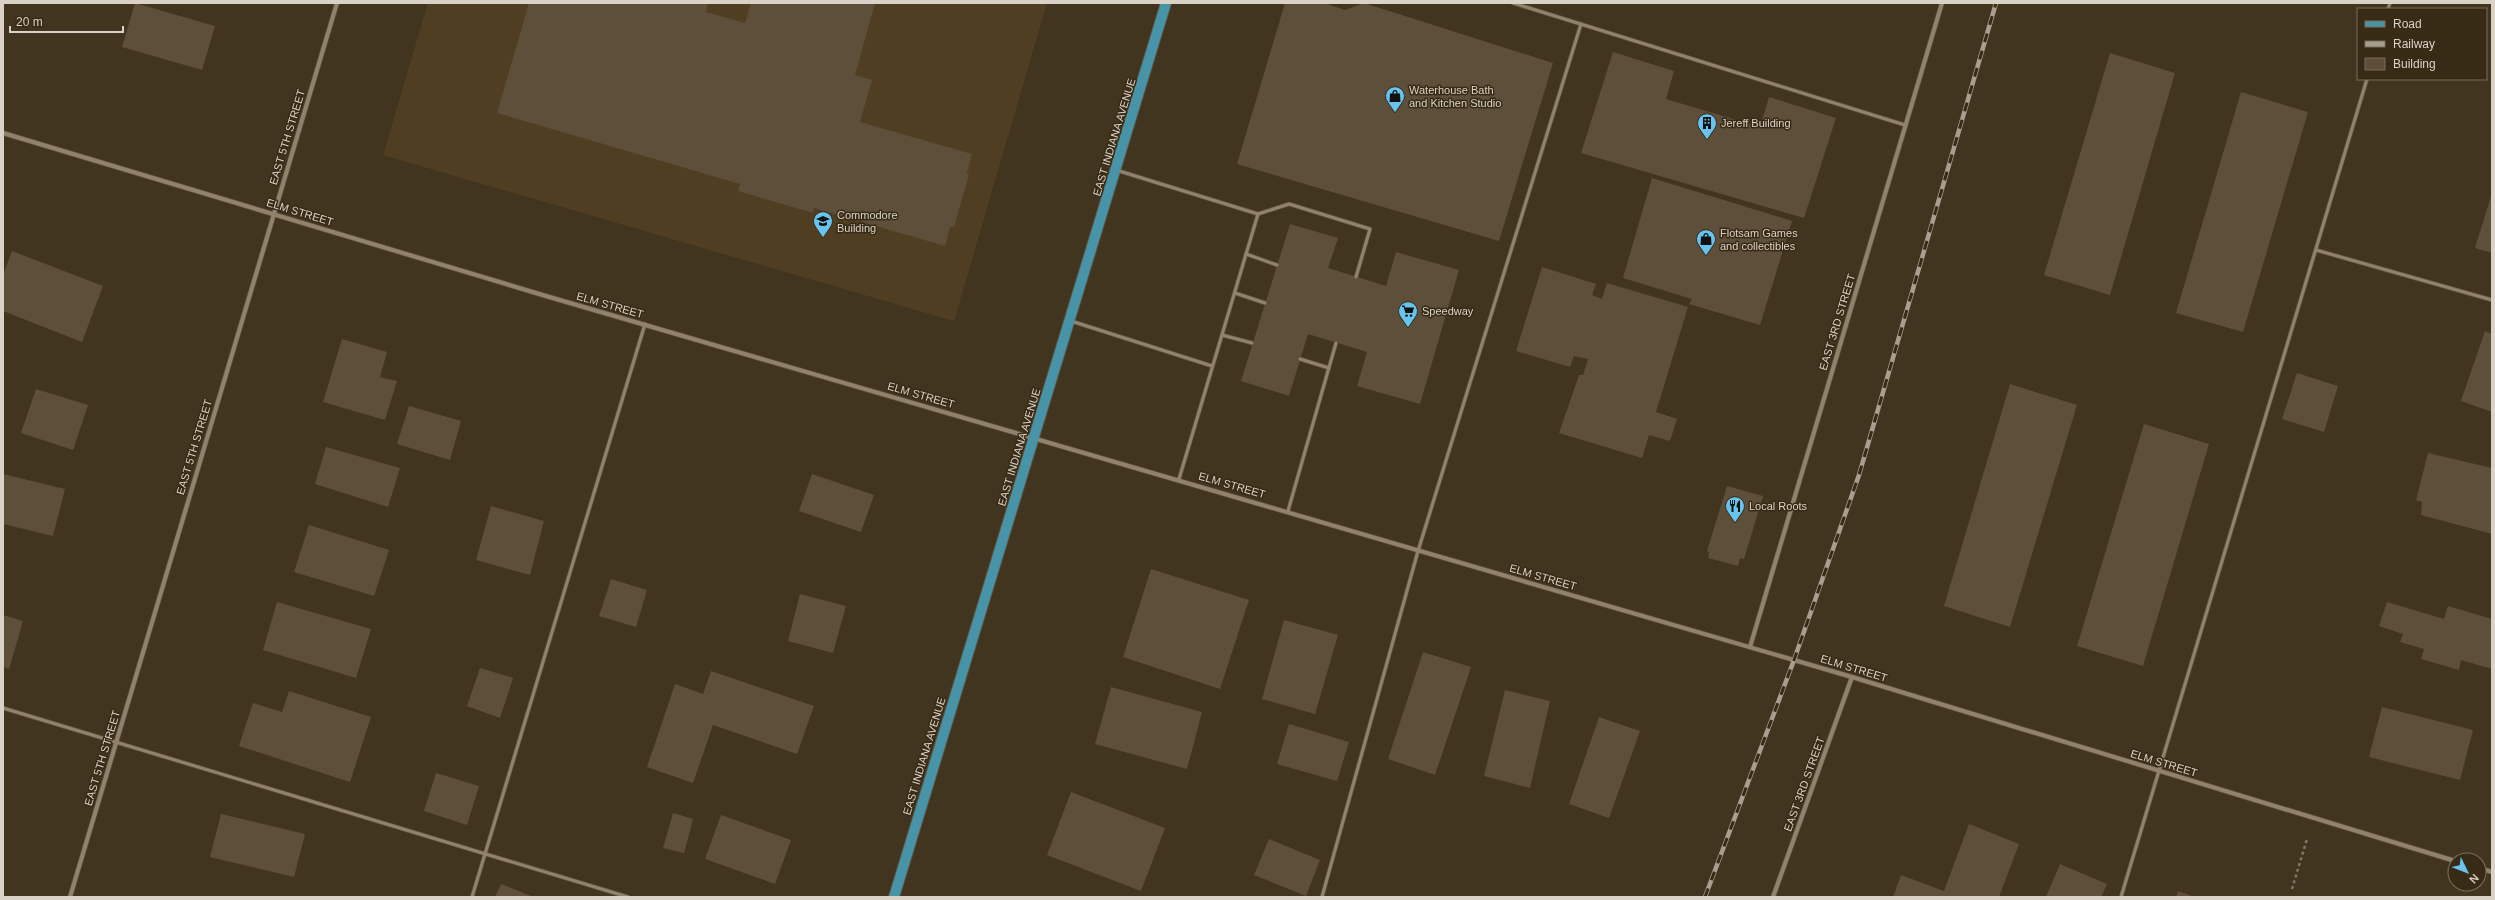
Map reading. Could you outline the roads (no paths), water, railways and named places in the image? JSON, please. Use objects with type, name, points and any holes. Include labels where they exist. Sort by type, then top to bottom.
[{"type":"main road","name":"EAST INDIANA AVENUE","points":[[894,897],[1071,321],[1166,3]]},
{"type":"street","name":"EAST 5TH STREET","points":[[70,897],[338,3]]},
{"type":"street","name":"EAST 3RD STREET","points":[[1750,646],[1942,3]]},
{"type":"street","name":"ELM STREET","points":[[3,133],[645,324],[1034,438],[1180,479],[1418,551],[1750,646],[2447,858]]},
{"type":"street","name":"EAST 3RD STREET","points":[[1772,897],[1852,677]]},
{"type":"lane","points":[[1513,3],[1905,125]]},
{"type":"lane","points":[[1322,897],[1418,551],[1581,24]]},
{"type":"lane","points":[[2121,897],[2367,80]]},
{"type":"lane","points":[[1116,170],[1258,214],[1289,204],[1370,229],[1356,277]]},
{"type":"lane","points":[[1180,479],[1212,366],[1258,214]]},
{"type":"lane","points":[[2316,250],[2492,300]]},
{"type":"lane","points":[[1246,254],[1277,265]]},
{"type":"lane","points":[[1235,292],[1265,303]]},
{"type":"lane","points":[[1071,321],[1212,366]]},
{"type":"lane","points":[[472,897],[645,324]]},
{"type":"lane","points":[[1222,335],[1252,344]]},
{"type":"lane","points":[[1288,511],[1336,343]]},
{"type":"lane","points":[[1300,359],[1329,368]]},
{"type":"lane","points":[[3,708],[628,897]]},
{"type":"railway","points":[[1705,897],[1794,660],[1859,475],[1996,3]]},
{"type":"place","name":"Waterhouse Bath and Kitchen Studio","points":[[1395,113]]},
{"type":"place","name":"Jereff Building","points":[[1707,140]]},
{"type":"place","name":"Commodore Building","points":[[823,238]]},
{"type":"place","name":"Flotsam Games and collectibles","points":[[1706,256]]},
{"type":"place","name":"Speedway","points":[[1408,328]]},
{"type":"place","name":"Local Roots","points":[[1735,523]]}]
